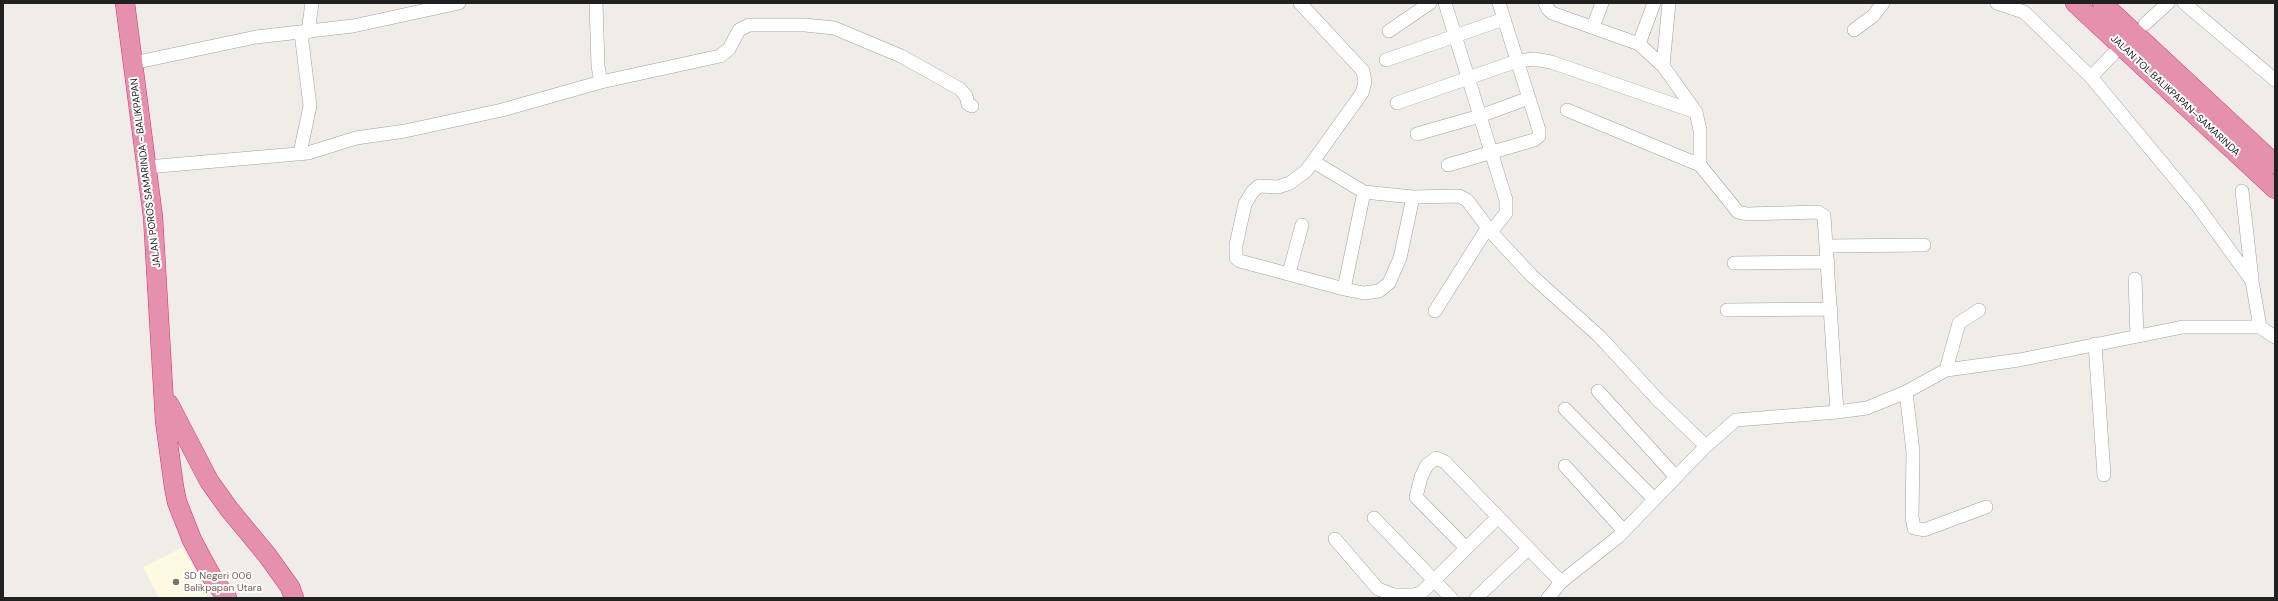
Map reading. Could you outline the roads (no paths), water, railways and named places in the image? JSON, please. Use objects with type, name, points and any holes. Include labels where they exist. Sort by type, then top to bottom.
[{"type":"highway","name":"JALAN POROS SAMARINDA - BALIKPAPAN","points":[[125,3],[147,167],[157,262],[164,392],[170,462],[177,502],[192,540],[213,578],[227,598]]},
{"type":"highway","name":"JALAN TOL BALIKPAPAN–SAMARINDA","points":[[2075,3],[2275,189]]},
{"type":"highway","name":"JALAN TOL BALIKPAPAN–SAMARINDA","points":[[2102,3],[2275,164]]},
{"type":"highway","name":"JALAN POROS SAMARINDA - BALIKPAPAN","points":[[164,392],[175,418],[209,481],[229,509],[267,555],[290,588],[294,598]]},
{"type":"street","points":[[300,153],[310,106],[304,32],[312,3]]},
{"type":"street","points":[[133,63],[256,37],[354,26],[458,3]]},
{"type":"street","points":[[596,3],[598,66],[601,82]]},
{"type":"street","points":[[1300,3],[1363,71],[1365,82],[1362,92],[1314,162],[1299,178],[1278,187],[1259,186],[1254,189],[1245,204],[1236,245],[1236,258],[1240,261],[1344,289],[1364,293],[1379,291],[1389,283],[1400,258],[1413,197]]},
{"type":"street","points":[[1389,31],[1430,3]]},
{"type":"street","points":[[1435,311],[1489,229],[1507,209],[1445,3]]},
{"type":"street","points":[[1448,165],[1491,154],[1537,139],[1539,130],[1499,3]]},
{"type":"street","points":[[1593,27],[1602,3]]},
{"type":"street","points":[[1639,44],[1654,3]]},
{"type":"street","points":[[1663,66],[1670,3]]},
{"type":"street","points":[[1854,30],[1873,16],[1883,3]]},
{"type":"street","points":[[1997,3],[2024,12],[2092,77],[2197,205],[2252,281]]},
{"type":"street","points":[[2145,24],[2168,3]]},
{"type":"street","points":[[2184,3],[2275,80]]},
{"type":"street","points":[[1548,5],[1552,13],[1639,44],[1663,66],[1696,112],[1700,130],[1700,165]]},
{"type":"street","points":[[1386,60],[1504,19]]},
{"type":"street","points":[[147,167],[300,153],[323,149],[356,138],[405,131],[502,110],[601,82],[720,56],[728,49],[739,30],[749,25],[805,25],[834,28],[901,56],[960,89],[966,96],[968,104],[972,106]]},
{"type":"street","points":[[2092,77],[2113,54]]},
{"type":"street","points":[[1397,103],[1517,61],[1534,59],[1551,62],[1696,112]]},
{"type":"street","points":[[1417,134],[1480,116],[1529,98]]},
{"type":"street","points":[[1567,110],[1700,165],[1742,214],[1822,214],[1825,219],[1837,412]]},
{"type":"street","points":[[1314,162],[1364,192],[1413,197],[1459,196],[1473,205],[1489,229],[1532,276],[1599,336],[1659,401],[1706,446]]},
{"type":"street","points":[[2242,191],[2252,281],[2260,328]]},
{"type":"street","points":[[1344,289],[1364,192]]},
{"type":"street","points":[[1289,273],[1302,225]]},
{"type":"street","points":[[1826,246],[1924,245]]},
{"type":"street","points":[[1734,263],[1828,262]]},
{"type":"street","points":[[2135,279],[2137,336]]},
{"type":"street","points":[[1727,310],[1831,309]]},
{"type":"street","points":[[1946,370],[1959,323],[1979,310]]},
{"type":"street","points":[[1548,598],[1561,582],[1624,531],[1706,446],[1732,422],[1743,418],[1837,412],[1867,408],[1906,392],[1946,370],[2019,360],[2183,327],[2260,328],[2275,337]]},
{"type":"street","points":[[2096,344],[2104,474]]},
{"type":"street","points":[[1598,391],[1676,477]]},
{"type":"street","points":[[1906,392],[1913,452],[1912,517],[1914,528],[1924,530],[1986,507]]},
{"type":"street","points":[[1565,409],[1654,500]]},
{"type":"street","points":[[1465,547],[1416,497],[1421,477],[1431,460],[1436,458],[1445,462],[1497,518],[1561,582]]},
{"type":"street","points":[[1565,466],[1624,531]]},
{"type":"street","points":[[1374,518],[1451,598]]},
{"type":"street","points":[[1335,539],[1378,589],[1384,593],[1405,596],[1413,595],[1421,593],[1465,547],[1497,518]]},
{"type":"street","points":[[1476,598],[1528,550]]},
{"type":"place","name":"SD Negeri 006 Balikpapan Utara","points":[[176,582]]}]
